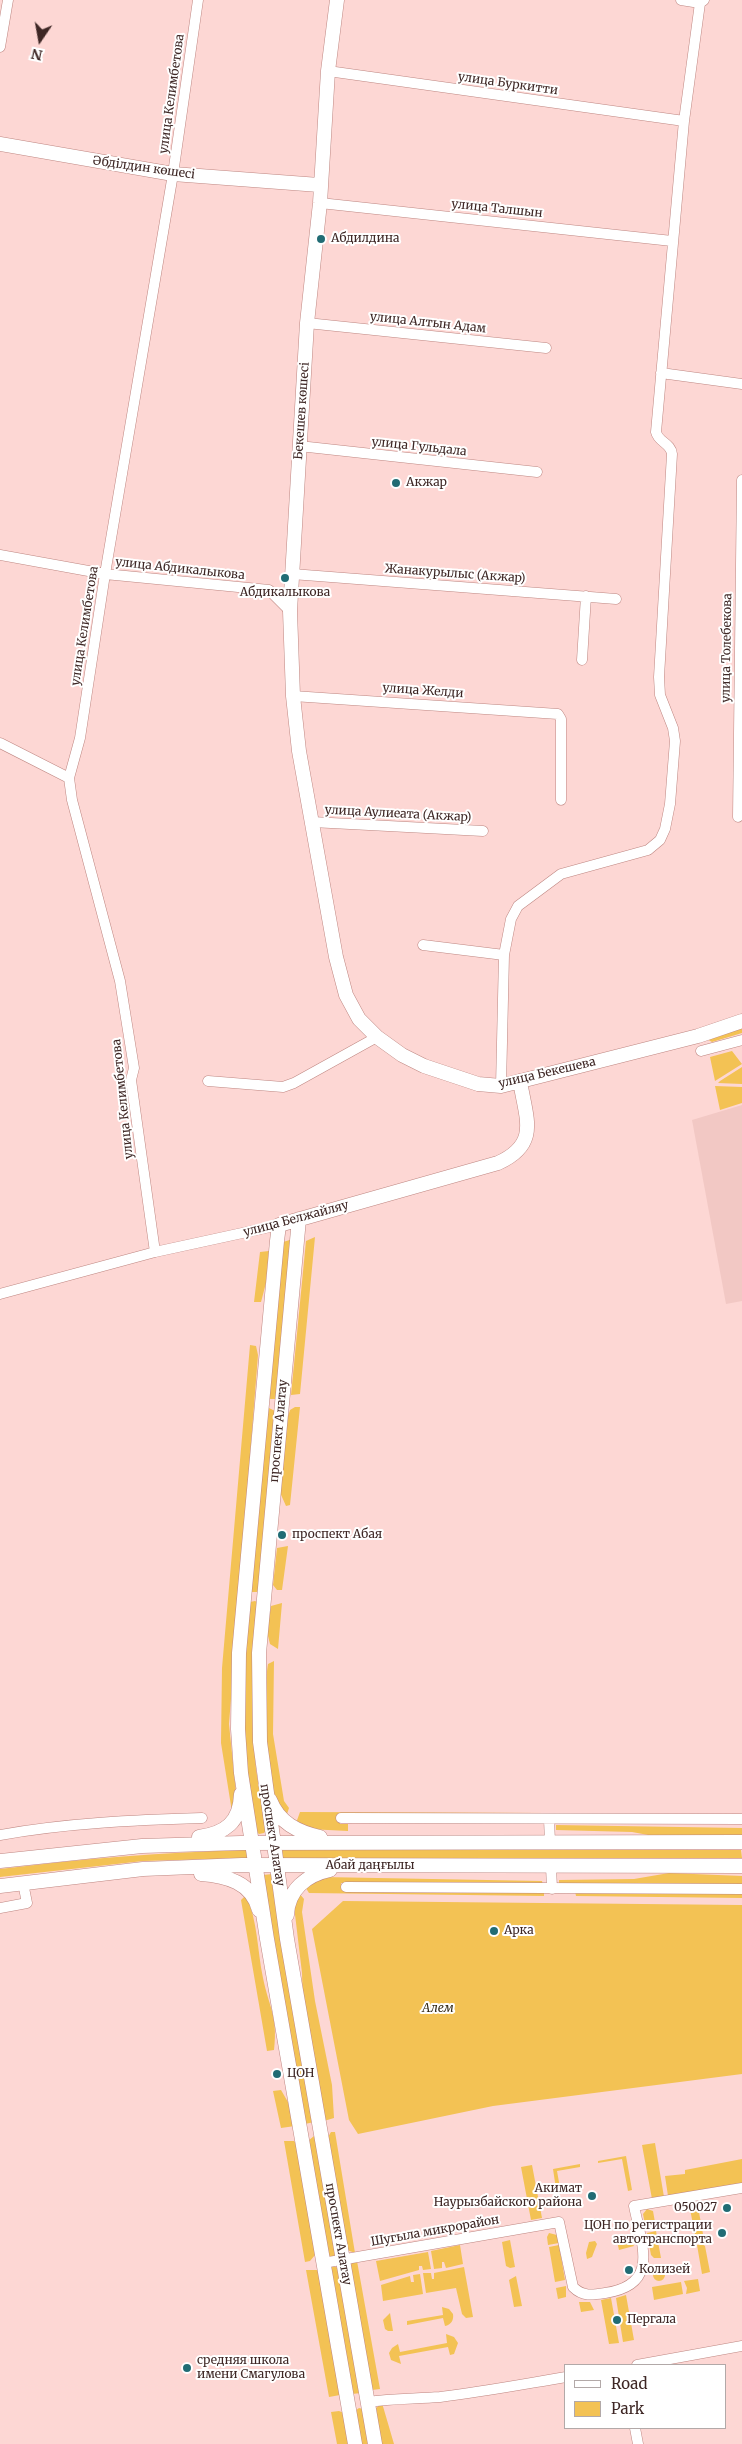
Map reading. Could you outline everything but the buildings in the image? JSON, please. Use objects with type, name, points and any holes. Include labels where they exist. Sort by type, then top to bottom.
[{"type":"main road","name":"Бекешев көшесі","points":[[312,822],[299,751],[292,696],[290,611],[307,323],[320,203],[319,185],[328,71],[337,0]]},
{"type":"main road","name":"Әбділдин көшесі","points":[[0,144],[173,174],[319,185]]},
{"type":"main road","name":"улица Бекешева","points":[[312,822],[336,957],[346,995],[358,1019],[377,1037],[402,1054],[431,1068],[478,1084],[501,1086],[698,1036],[742,1021]]},
{"type":"main road","name":"улица Белжайляу","points":[[279,1225],[498,1163],[515,1155],[525,1141],[527,1128],[520,1081]]},
{"type":"main road","name":"проспект Алатау","points":[[299,1219],[259,1653],[258,1702],[262,1770],[287,1939],[375,2444]]},
{"type":"main road","name":"проспект Алатау","points":[[279,1225],[239,1653],[238,1703],[241,1773],[267,1939],[355,2444]]},
{"type":"main road","points":[[262,1404],[281,1403]]},
{"type":"main road","points":[[244,1596],[265,1595]]},
{"type":"main road","points":[[262,1770],[270,1802],[284,1822],[310,1835],[351,1842]]},
{"type":"main road","points":[[0,1861],[142,1846],[216,1835],[233,1822],[238,1812],[241,1801],[241,1773]]},
{"type":"main road","points":[[142,1846],[272,1842],[742,1842]]},
{"type":"main road","name":"Абай даңғылы","points":[[0,1886],[143,1870],[256,1866],[742,1866]]},
{"type":"main road","points":[[287,1939],[288,1907],[299,1885],[321,1872],[351,1866]]},
{"type":"main road","points":[[143,1870],[231,1878],[252,1894],[257,1904],[267,1939]]},
{"type":"main road","points":[[348,2405],[368,2402]]},
{"type":"street","points":[[0,47],[8,0]]},
{"type":"street","name":"улица Келимбетова","points":[[155,1252],[131,1080],[134,1068],[120,981],[72,800],[69,778],[80,738],[105,574],[173,174],[198,0]]},
{"type":"street","points":[[501,1086],[504,955],[511,919],[518,906],[561,874],[648,850],[660,840],[670,804],[675,741],[673,728],[660,695],[659,677],[672,454],[670,447],[659,438],[656,432],[684,121],[702,1],[681,0]]},
{"type":"street","name":"улица Буркитти","points":[[328,71],[684,121]]},
{"type":"street","name":"улица Талшын","points":[[320,203],[672,241]]},
{"type":"street","name":"улица Алтын Адам","points":[[307,323],[546,348]]},
{"type":"street","points":[[661,373],[742,384]]},
{"type":"street","name":"улица Гульдала","points":[[299,446],[537,472]]},
{"type":"street","name":"улица Толебекова","points":[[738,817],[742,480]]},
{"type":"street","name":"улица Абдикалыкова","points":[[0,555],[105,574],[269,590],[290,611]]},
{"type":"street","name":"Жанакурылыс (Акжар)","points":[[292,574],[616,599]]},
{"type":"street","points":[[582,660],[586,596]]},
{"type":"street","name":"улица Желди","points":[[292,696],[552,712],[558,714],[561,719],[561,800]]},
{"type":"street","points":[[0,743],[69,778]]},
{"type":"street","name":"улица Аулиеата (Акжар)","points":[[312,822],[483,831]]},
{"type":"street","points":[[423,945],[504,955]]},
{"type":"street","points":[[208,1081],[283,1087],[294,1083],[377,1037]]},
{"type":"street","points":[[701,1051],[742,1040]]},
{"type":"street","name":"улица Белжайляу","points":[[0,1294],[155,1252],[279,1225]]},
{"type":"street","points":[[0,1835],[44,1827],[147,1819],[202,1818]]},
{"type":"street","points":[[341,1818],[742,1819]]},
{"type":"street","points":[[549,1818],[550,1842]]},
{"type":"street","points":[[551,1866],[552,1889]]},
{"type":"street","points":[[0,1908],[26,1904],[23,1883]]},
{"type":"street","points":[[346,1887],[742,1889]]},
{"type":"street","name":"Шугыла микрорайон","points":[[323,2263],[559,2222],[573,2287],[578,2292],[588,2295],[615,2292],[626,2290],[631,2285],[640,2275],[644,2263],[634,2206],[742,2188]]},
{"type":"street","points":[[643,2364],[742,2346]]},
{"type":"street","points":[[368,2402],[392,2398],[407,2400],[463,2394],[564,2377]]},
{"type":"street","points":[[635,2429],[638,2444]]},
{"type":"shaded area","points":[[742,1105],[742,1301],[726,1304],[692,1120]]},
{"type":"green space","points":[[742,1028],[742,1033],[712,1042],[705,1038]]},
{"type":"green space","points":[[732,1051],[742,1064],[715,1081],[710,1057]]},
{"type":"green space","points":[[742,1067],[742,1084],[718,1083],[720,1081]]},
{"type":"green space","points":[[715,1086],[742,1087],[742,1103],[720,1110]]},
{"type":"green space","points":[[315,1237],[300,1394],[291,1395],[306,1241]]},
{"type":"green space","points":[[293,1239],[277,1396],[275,1399],[269,1399],[283,1242]]},
{"type":"green space","points":[[269,1251],[266,1283],[261,1302],[254,1302],[260,1252]]},
{"type":"green space","points":[[250,1345],[256,1346],[258,1355],[229,1724],[236,1792],[232,1812],[221,1743],[222,1668]]},
{"type":"green space","points":[[300,1407],[290,1505],[286,1506],[278,1488],[287,1419],[290,1410]]},
{"type":"green space","points":[[269,1408],[275,1411],[258,1592],[252,1592],[250,1588],[266,1410]]},
{"type":"green space","points":[[288,1546],[282,1590],[277,1590],[273,1585],[277,1548]]},
{"type":"green space","points":[[250,1602],[257,1602],[253,1730],[256,1769],[266,1830],[264,1833],[259,1834],[256,1831],[244,1752],[244,1654]]},
{"type":"green space","points":[[282,1603],[278,1649],[270,1644],[267,1632],[271,1606]]},
{"type":"green space","points":[[274,1661],[273,1734],[284,1801],[289,1808],[287,1814],[278,1805],[273,1790],[266,1734],[266,1677],[268,1664]]},
{"type":"green space","points":[[300,1812],[548,1813],[549,1816],[340,1816],[340,1824],[348,1824],[348,1831],[308,1829],[296,1823]]},
{"type":"green space","points":[[556,1825],[742,1828],[742,1839],[670,1839],[632,1832],[556,1830]]},
{"type":"green space","points":[[247,1850],[248,1858],[143,1861],[0,1877],[0,1869],[31,1865],[154,1854]]},
{"type":"green space","points":[[283,1850],[741,1850],[742,1858],[283,1858],[279,1853]]},
{"type":"green space","points":[[669,1873],[742,1876],[742,1887],[559,1884],[559,1880],[634,1879]]},
{"type":"green space","points":[[273,1874],[314,2122],[305,2124],[293,2065],[263,1875]]},
{"type":"green space","points":[[322,1877],[542,1881],[543,1885],[341,1883],[341,1890],[544,1892],[544,1896],[309,1893],[304,1885]]},
{"type":"green space","points":[[575,1891],[742,1892],[742,1898],[576,1896]]},
{"type":"green space","points":[[299,1893],[304,1899],[302,1912],[315,2001],[332,2085],[334,2118],[324,2121],[303,2005],[302,1973],[294,1906]]},
{"type":"green space","points":[[246,1895],[253,1915],[263,1978],[274,2020],[274,2050],[267,2051],[241,1900]]},
{"type":"green space","name":"Алем","points":[[343,1901],[742,1905],[742,2074],[493,2106],[358,2134],[349,2120],[312,1929]]},
{"type":"green space","points":[[281,2090],[292,2109],[295,2126],[281,2128],[273,2091]]},
{"type":"green space","points":[[331,2132],[335,2132],[355,2253],[347,2250],[328,2137]]},
{"type":"green space","points":[[314,2136],[317,2138],[335,2256],[333,2257],[327,2255],[308,2141]]},
{"type":"green space","points":[[284,2141],[294,2141],[298,2146],[315,2255],[310,2261],[305,2262]]},
{"type":"green space","points":[[655,2143],[664,2197],[652,2199],[642,2145]]},
{"type":"green space","points":[[626,2156],[632,2190],[628,2191],[622,2159],[598,2163],[598,2161]]},
{"type":"green space","points":[[742,2159],[742,2183],[668,2196],[665,2176],[685,2174],[685,2170]]},
{"type":"green space","points":[[580,2164],[580,2167],[557,2171],[560,2188],[556,2189],[553,2169]]},
{"type":"green space","points":[[532,2165],[542,2218],[531,2220],[521,2167]]},
{"type":"green space","points":[[698,2207],[703,2234],[695,2235],[690,2209]]},
{"type":"green space","points":[[647,2209],[653,2211],[656,2228],[646,2230],[643,2214]]},
{"type":"green space","points":[[656,2231],[661,2258],[654,2258],[651,2255],[647,2233]]},
{"type":"green space","points":[[549,2233],[557,2235],[559,2243],[548,2245],[547,2237]]},
{"type":"green space","points":[[627,2235],[634,2246],[619,2250],[616,2237]]},
{"type":"green space","points":[[510,2240],[515,2267],[510,2268],[506,2266],[502,2242]]},
{"type":"green space","points":[[595,2241],[597,2244],[592,2257],[587,2259],[586,2253],[589,2242]]},
{"type":"green space","points":[[702,2244],[705,2246],[710,2272],[702,2274],[697,2245]]},
{"type":"green space","points":[[460,2245],[463,2264],[446,2268],[444,2262],[442,2262],[442,2268],[434,2269],[431,2251]]},
{"type":"green space","points":[[559,2245],[565,2280],[555,2282],[549,2247]]},
{"type":"green space","points":[[428,2252],[431,2269],[423,2270],[422,2266],[419,2266],[419,2270],[380,2281],[376,2261]]},
{"type":"green space","points":[[357,2261],[380,2389],[372,2390],[350,2266],[353,2262]]},
{"type":"green space","points":[[331,2267],[338,2268],[361,2393],[352,2394]]},
{"type":"green space","points":[[464,2267],[473,2317],[466,2318],[462,2314],[456,2288],[426,2293],[423,2273],[431,2273],[432,2279],[434,2279],[434,2273]]},
{"type":"green space","points":[[659,2269],[665,2275],[659,2281],[653,2275]]},
{"type":"green space","points":[[306,2270],[318,2270],[340,2395],[329,2397]]},
{"type":"green space","points":[[420,2274],[423,2294],[383,2301],[381,2285],[410,2276],[411,2282],[414,2282],[413,2275]]},
{"type":"green space","points":[[516,2276],[522,2306],[514,2307],[509,2280]]},
{"type":"green space","points":[[698,2279],[700,2291],[686,2294],[687,2288],[684,2281]]},
{"type":"green space","points":[[681,2282],[683,2294],[654,2300],[652,2287]]},
{"type":"green space","points":[[566,2286],[566,2297],[558,2299],[556,2288]]},
{"type":"green space","points":[[626,2295],[634,2340],[623,2342],[616,2298]]},
{"type":"green space","points":[[611,2298],[619,2343],[609,2344],[601,2300]]},
{"type":"green space","points":[[579,2302],[590,2302],[594,2310],[581,2312]]},
{"type":"green space","points":[[442,2307],[449,2309],[453,2314],[449,2325],[445,2326],[443,2318],[407,2325],[407,2321],[443,2315]]},
{"type":"green space","points":[[390,2313],[393,2331],[385,2329],[383,2320]]},
{"type":"green space","points":[[446,2334],[454,2337],[458,2343],[454,2354],[450,2355],[448,2347],[399,2356],[401,2364],[391,2360],[389,2353],[398,2344],[400,2352],[447,2343]]},
{"type":"green space","points":[[382,2403],[394,2444],[381,2444],[376,2408]]},
{"type":"green space","points":[[359,2408],[363,2409],[370,2444],[361,2444],[355,2411]]},
{"type":"green space","points":[[339,2411],[344,2413],[350,2444],[337,2444],[331,2412]]},
{"type":"place","name":"Абдилдина","points":[[321,239]]},
{"type":"place","name":"Акжар","points":[[396,483]]},
{"type":"place","name":"Абдикалыкова","points":[[285,578]]},
{"type":"place","name":"проспект Абая","points":[[282,1535]]},
{"type":"place","name":"Арка","points":[[494,1931]]},
{"type":"place","name":"ЦОН","points":[[277,2074]]},
{"type":"place","name":"Акимат Наурызбайского района","points":[[592,2196]]},
{"type":"place","name":"050027","points":[[727,2208]]},
{"type":"place","name":"ЦОН по регистрации автотранспорта","points":[[722,2233]]},
{"type":"place","name":"Колизей","points":[[629,2270]]},
{"type":"place","name":"Пергала","points":[[617,2320]]},
{"type":"place","name":"средняя школа имени Смагулова","points":[[187,2368]]}]
